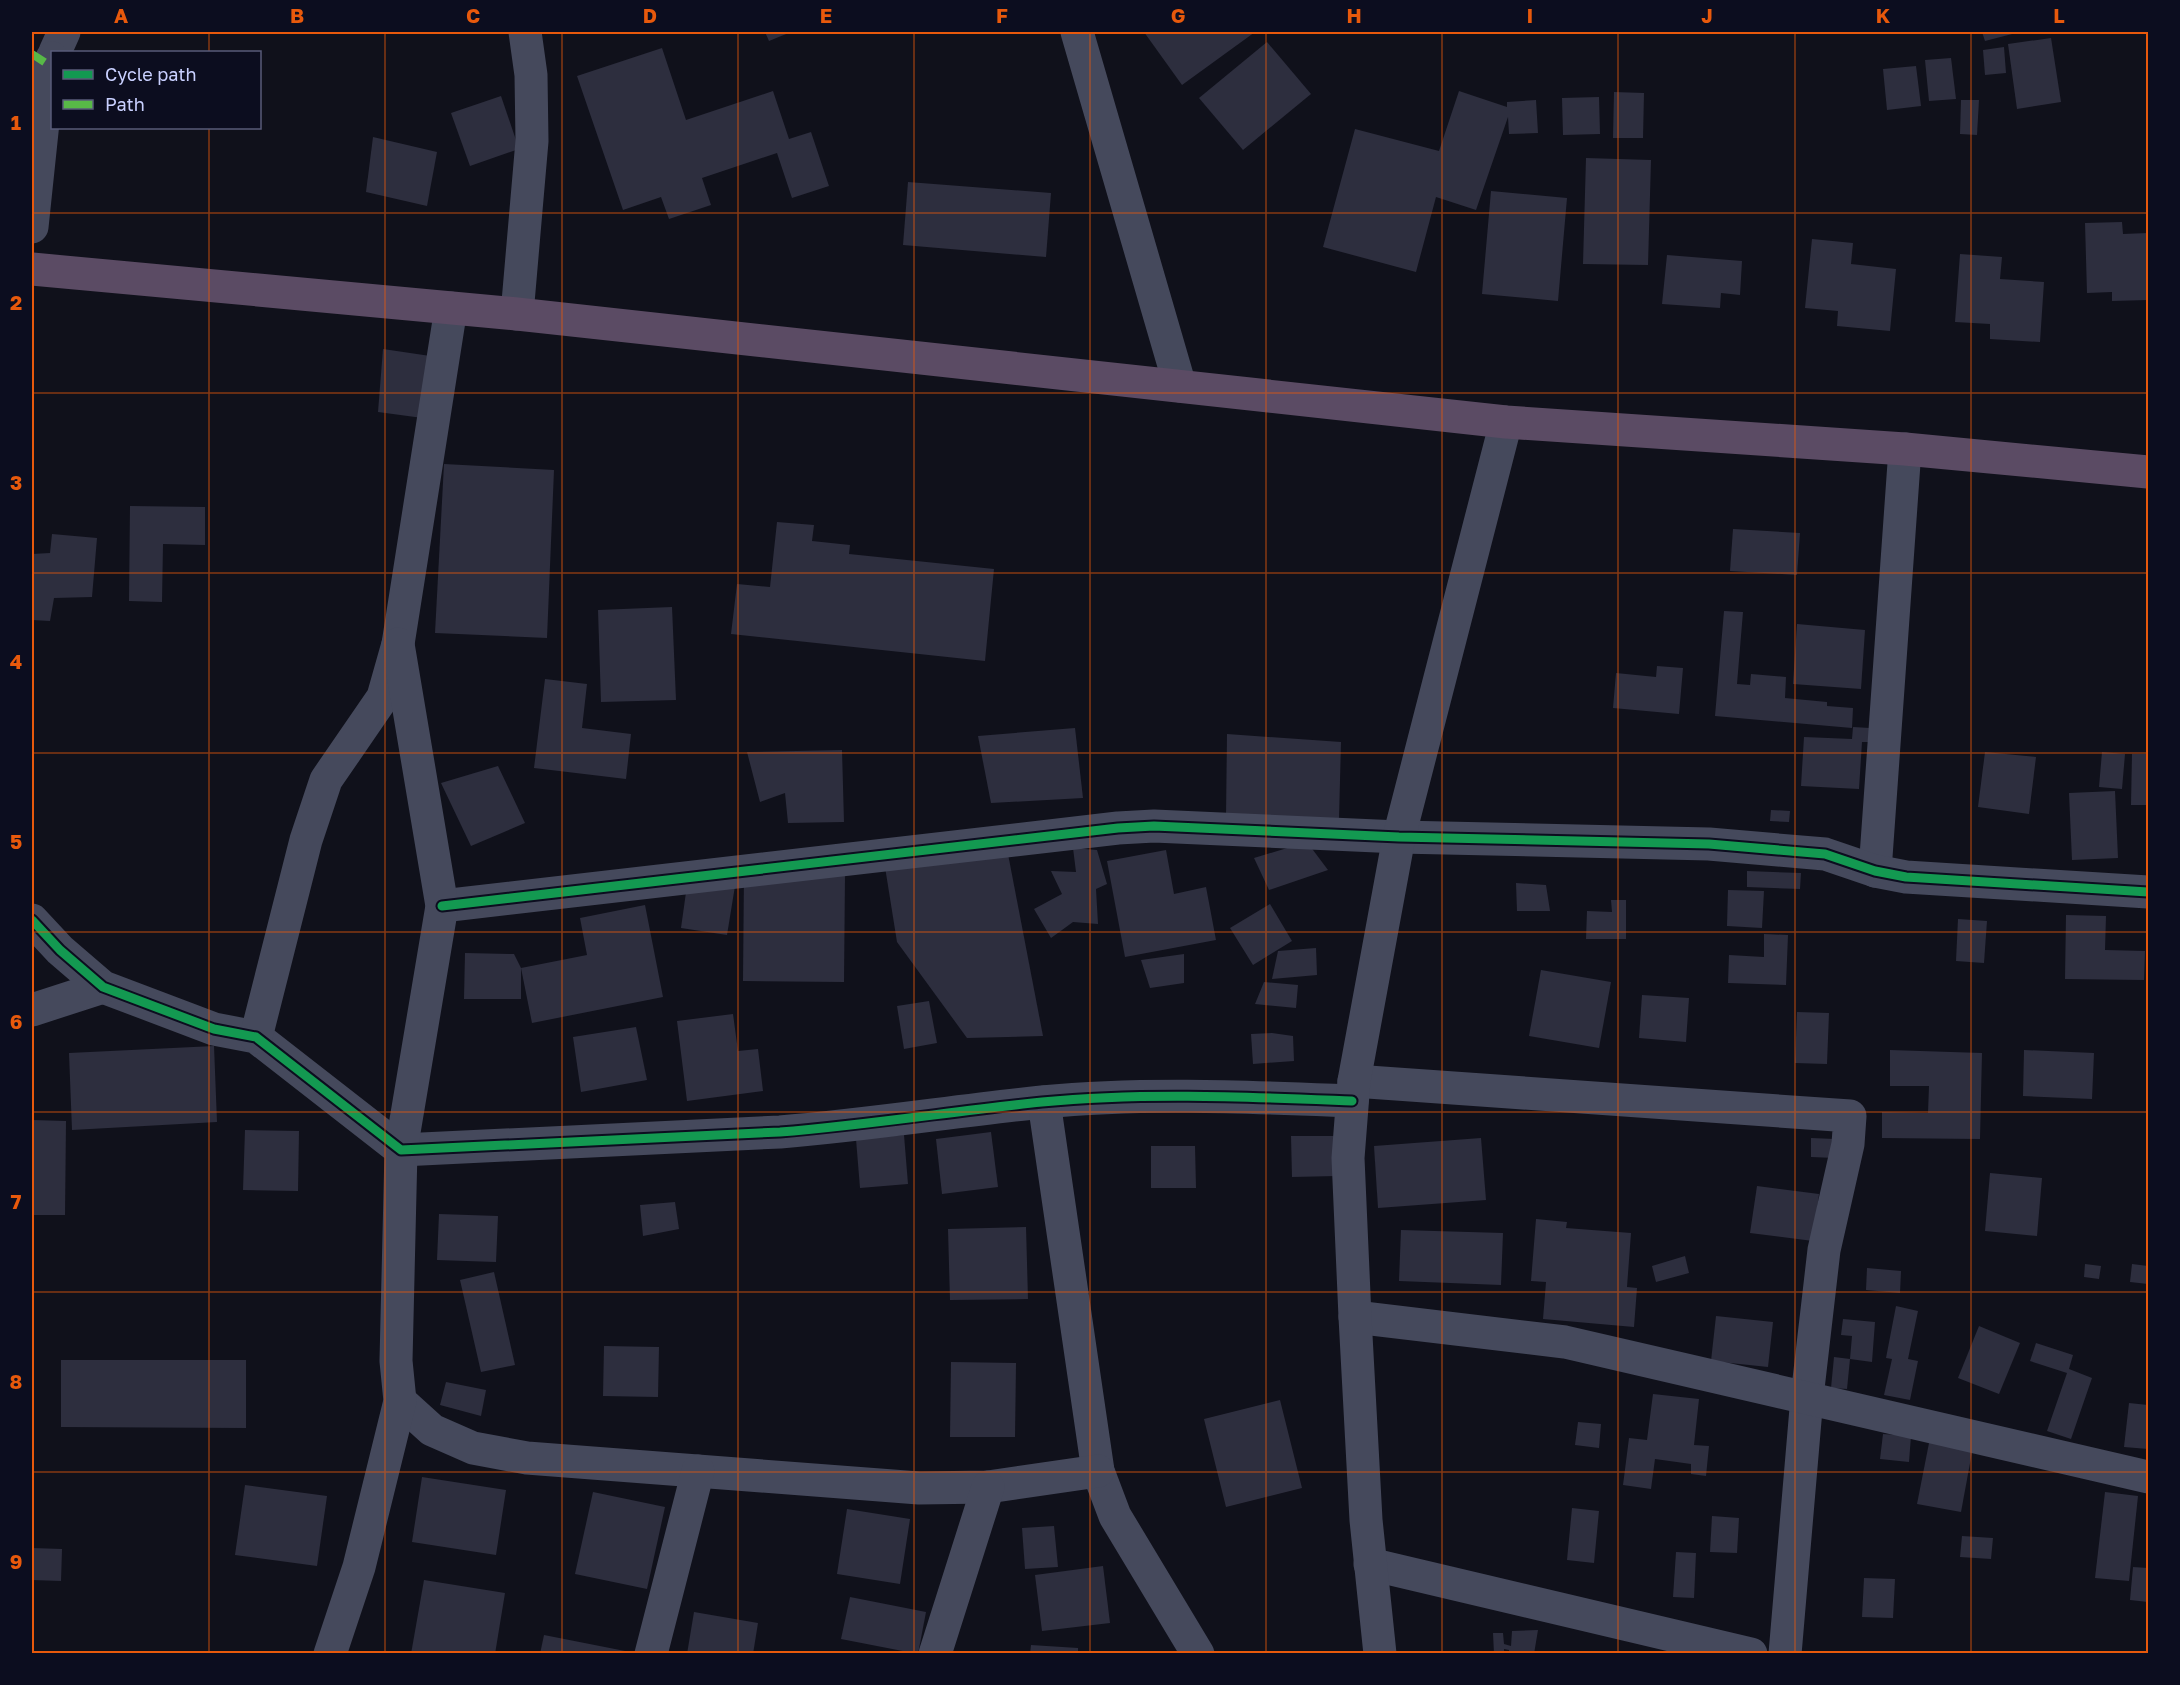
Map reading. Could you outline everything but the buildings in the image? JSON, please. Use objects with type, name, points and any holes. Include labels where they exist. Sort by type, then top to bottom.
[{"type":"highway","points":[[32,269],[517,314],[1506,422],[1905,449],[2148,472]]},
{"type":"street","points":[[55,51],[64,32]]},
{"type":"street","points":[[517,314],[532,141],[531,75],[525,32]]},
{"type":"street","points":[[1077,32],[1180,386]]},
{"type":"street","points":[[32,227],[51,60]]},
{"type":"street","points":[[256,1037],[306,840],[326,780],[383,697],[399,644],[451,308]]},
{"type":"street","points":[[1380,1653],[1370,1564],[1355,1317],[1348,1158],[1353,1091],[1399,837],[1506,422]]},
{"type":"street","points":[[1875,872],[1905,449]]},
{"type":"street","points":[[330,1653],[359,1567],[400,1401],[396,1361],[402,1150],[442,906],[399,644]]},
{"type":"street","points":[[442,906],[1118,828],[1154,826],[1399,837],[1709,844],[1824,854],[1875,872],[1906,877],[2148,892]]},
{"type":"street","points":[[32,920],[60,950],[103,987],[214,1029],[256,1037],[402,1150],[780,1132],[1044,1102],[1353,1091],[1850,1116],[1848,1144],[1824,1250],[1807,1397],[1785,1653]]},
{"type":"street","points":[[32,1010],[103,987]]},
{"type":"street","points":[[1044,1102],[1098,1471],[1115,1516],[1198,1653]]},
{"type":"street","points":[[1355,1317],[1565,1342],[2148,1477]]},
{"type":"street","points":[[400,1401],[432,1430],[473,1448],[527,1458],[919,1488],[988,1487],[1098,1471]]},
{"type":"street","points":[[651,1653],[698,1471]]},
{"type":"street","points":[[935,1653],[988,1487]]},
{"type":"street","points":[[1370,1564],[1751,1653]]},
{"type":"marked path","points":[[32,54],[49,65]]},
{"type":"cycle path","points":[[442,906],[1118,828],[1154,826],[1399,837],[1709,844],[1825,854],[1875,871],[1906,877],[2148,892]]},
{"type":"cycle path","points":[[32,920],[60,950],[103,987],[214,1029],[256,1037],[401,1150],[780,1132],[1042,1102],[1119,1097],[1197,1096],[1352,1101]]}]
